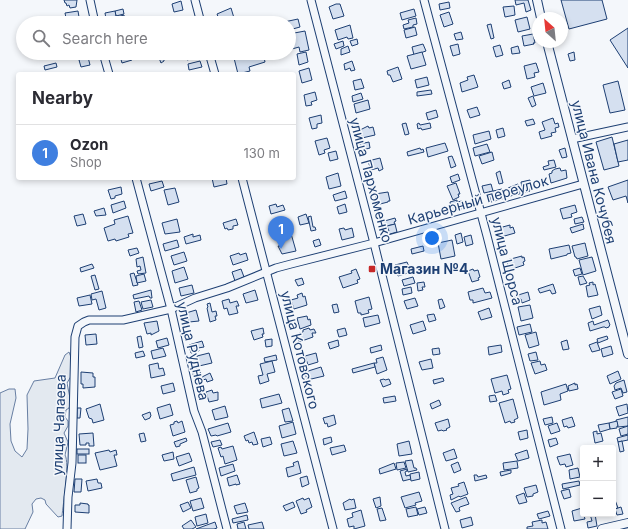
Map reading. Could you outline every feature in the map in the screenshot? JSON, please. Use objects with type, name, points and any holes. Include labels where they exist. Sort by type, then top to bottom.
[{"type":"street","points":[[90,0],[93,16]]},
{"type":"street","points":[[196,0],[200,16]]},
{"type":"street","name":"улица Пархоменко","points":[[311,0],[446,529]]},
{"type":"street","name":"улица Щорса","points":[[424,0],[481,213],[561,529]]},
{"type":"street","points":[[537,0],[540,12]]},
{"type":"street","name":"улица Ивана Кочубея","points":[[549,48],[628,354]]},
{"type":"street","points":[[105,60],[108,72]]},
{"type":"street","points":[[211,60],[214,72]]},
{"type":"street","points":[[572,139],[628,127]]},
{"type":"street","name":"улица Руднева","points":[[137,180],[171,309],[194,411],[202,432],[227,529]]},
{"type":"street","name":"улица Котовского","points":[[243,180],[333,529]]},
{"type":"street","name":"Карьерный переулок","points":[[81,324],[93,319],[113,321],[129,319],[171,309],[291,264],[374,243],[583,184]]},
{"type":"street","name":"улица Чапаева","points":[[67,529],[68,497],[72,462],[75,337],[77,328],[81,324]]},
{"type":"street","points":[[602,529],[628,523]]},
{"type":"shaded area","points":[[69,352],[72,360],[73,373],[67,383],[71,403],[69,408],[66,410],[65,417],[68,421],[68,426],[64,433],[68,442],[65,455],[67,475],[62,516],[58,517],[46,504],[45,500],[41,498],[36,499],[32,504],[33,512],[25,529],[0,529],[0,393],[9,389],[15,389],[16,398],[10,424],[11,441],[15,451],[22,457],[27,449],[27,395],[34,381],[55,378],[65,355]]},
{"type":"building","points":[[64,0],[77,0],[76,7],[70,8]]},
{"type":"building","points":[[515,0],[528,0],[531,10],[526,12],[524,3],[516,5]]},
{"type":"building","points":[[561,0],[602,0],[607,19],[569,29],[568,12],[564,12]]},
{"type":"building","points":[[181,1],[183,10],[174,12],[172,4]]},
{"type":"building","points":[[449,2],[450,8],[440,10],[439,4]]},
{"type":"building","points":[[340,4],[344,16],[333,19],[329,7]]},
{"type":"building","points":[[514,6],[515,15],[505,17],[503,7]]},
{"type":"building","points":[[231,8],[233,16],[218,16],[217,14]]},
{"type":"building","points":[[123,9],[124,14],[116,16],[115,11]]},
{"type":"building","points":[[414,9],[416,16],[402,20],[400,13]]},
{"type":"building","points":[[78,11],[79,16],[66,16],[65,13]]},
{"type":"building","points":[[115,11],[116,16],[106,16],[105,13]]},
{"type":"building","points":[[449,12],[453,24],[444,27],[440,15]]},
{"type":"building","points":[[527,17],[530,29],[518,32],[515,20]]},
{"type":"building","points":[[416,18],[417,24],[413,25],[413,27],[404,29],[403,25],[409,23],[408,20]]},
{"type":"building","points":[[296,19],[298,19],[300,27],[296,28]]},
{"type":"building","points":[[491,24],[494,38],[491,39],[487,25]]},
{"type":"building","points":[[350,25],[353,38],[348,39],[347,37],[338,40],[335,30]]},
{"type":"building","points":[[415,27],[417,35],[406,38],[404,30]]},
{"type":"building","points":[[628,28],[628,68],[610,40]]},
{"type":"building","points":[[305,31],[309,50],[300,52],[299,47],[296,48],[296,33]]},
{"type":"building","points":[[461,32],[463,39],[456,40],[454,34]]},
{"type":"building","points":[[532,34],[532,44],[524,46],[522,36]]},
{"type":"building","points":[[357,39],[358,44],[352,46],[350,41]]},
{"type":"building","points":[[343,41],[344,46],[336,49],[334,44]]},
{"type":"building","points":[[423,44],[426,51],[414,55],[412,47]]},
{"type":"building","points":[[458,44],[460,54],[453,56],[450,46]]},
{"type":"building","points":[[500,45],[503,55],[496,57],[493,47]]},
{"type":"building","points":[[348,46],[350,52],[341,55],[341,49]]},
{"type":"building","points":[[518,46],[520,53],[512,54],[511,48]]},
{"type":"building","points":[[306,52],[308,62],[299,65],[297,54]]},
{"type":"building","points":[[422,52],[426,65],[411,69],[407,56]]},
{"type":"building","points":[[574,52],[575,60],[570,61],[568,54]]},
{"type":"building","points":[[79,60],[89,60],[90,65],[81,67]]},
{"type":"building","points":[[121,60],[132,60],[122,63]]},
{"type":"building","points":[[234,60],[265,60],[265,62],[249,67],[250,71],[238,72]]},
{"type":"building","points":[[200,61],[202,67],[189,70],[188,64]]},
{"type":"building","points":[[352,61],[355,70],[351,71],[350,68],[345,70],[344,64]]},
{"type":"building","points":[[56,63],[57,67],[45,70],[44,66]]},
{"type":"building","points":[[536,63],[539,72],[534,73],[535,77],[527,79],[524,66]]},
{"type":"building","points":[[398,67],[402,79],[393,82],[387,71]]},
{"type":"building","points":[[309,68],[312,80],[302,83],[299,71]]},
{"type":"building","points":[[474,75],[478,87],[462,92],[460,83],[468,80],[467,77]]},
{"type":"building","points":[[427,77],[429,85],[417,88],[415,80]]},
{"type":"building","points":[[361,79],[364,88],[355,90],[353,81]]},
{"type":"building","points":[[509,80],[511,87],[504,89],[502,83]]},
{"type":"building","points":[[618,81],[625,110],[610,113],[603,85]]},
{"type":"building","points":[[543,83],[546,93],[534,96],[531,87]]},
{"type":"building","points":[[431,90],[432,94],[417,96],[417,92]]},
{"type":"building","points":[[315,92],[317,100],[311,102],[312,105],[306,106],[304,95]]},
{"type":"building","points":[[361,93],[363,99],[353,102],[352,96]]},
{"type":"building","points":[[533,96],[536,105],[532,107],[528,98]]},
{"type":"building","points":[[368,100],[370,109],[356,113],[354,104]]},
{"type":"building","points":[[477,107],[480,115],[470,118],[467,110]]},
{"type":"building","points":[[436,110],[438,117],[428,120],[426,113]]},
{"type":"building","points":[[321,115],[322,123],[317,124],[317,128],[312,129],[309,118]]},
{"type":"building","points":[[553,118],[555,124],[558,123],[559,127],[555,128],[556,132],[551,133],[552,136],[541,139],[539,132],[545,130],[542,122]]},
{"type":"building","points":[[533,119],[535,124],[527,126],[525,121]]},
{"type":"building","points":[[406,123],[409,134],[405,135],[402,124]]},
{"type":"building","points":[[419,123],[420,125],[430,123],[431,128],[422,130],[421,128],[418,129],[417,124]]},
{"type":"building","points":[[368,126],[369,128],[373,127],[375,135],[362,138],[360,130]]},
{"type":"building","points":[[503,128],[505,136],[498,138],[496,130]]},
{"type":"building","points":[[489,131],[491,139],[475,144],[473,135]]},
{"type":"building","points":[[612,137],[619,166],[604,170],[596,142]]},
{"type":"building","points":[[327,138],[330,148],[324,150],[325,153],[319,155],[315,141]]},
{"type":"building","points":[[628,140],[628,160],[618,162],[614,144]]},
{"type":"building","points":[[369,142],[370,148],[362,150],[360,144]]},
{"type":"building","points":[[445,143],[448,151],[428,157],[426,148]]},
{"type":"building","points":[[487,144],[490,152],[475,156],[473,148]]},
{"type":"building","points":[[420,148],[421,150],[423,149],[424,152],[408,156],[407,152]]},
{"type":"building","points":[[565,148],[567,157],[562,158],[559,150]]},
{"type":"building","points":[[336,151],[338,159],[330,161],[328,153]]},
{"type":"building","points":[[492,152],[494,160],[482,164],[479,156]]},
{"type":"building","points":[[452,156],[456,166],[451,168],[448,157]]},
{"type":"building","points":[[380,158],[383,169],[379,171],[378,168],[371,170],[368,161]]},
{"type":"building","points":[[554,160],[556,167],[544,170],[543,167],[549,165],[548,161]]},
{"type":"building","points":[[560,168],[561,171],[566,170],[567,178],[551,183],[549,174],[555,169]]},
{"type":"building","points":[[500,171],[503,183],[499,184],[496,173]]},
{"type":"building","points":[[338,173],[341,186],[329,189],[326,177]]},
{"type":"building","points":[[458,174],[460,180],[452,183],[450,177]]},
{"type":"building","points":[[212,180],[226,180],[227,184],[214,187]]},
{"type":"building","points":[[530,180],[530,191],[523,193],[521,182]]},
{"type":"building","points":[[628,180],[628,203],[626,196],[613,200],[608,187]]},
{"type":"building","points":[[162,181],[164,187],[151,191],[149,184]]},
{"type":"building","points":[[456,183],[460,194],[458,194],[459,197],[453,200],[447,186]]},
{"type":"building","points":[[491,184],[493,191],[484,193],[482,186]]},
{"type":"building","points":[[518,184],[520,194],[510,196],[508,188]]},
{"type":"building","points":[[121,187],[122,194],[111,199],[108,190]]},
{"type":"building","points":[[175,188],[179,202],[168,205],[164,190]]},
{"type":"building","points":[[502,189],[505,198],[491,202],[489,192]]},
{"type":"building","points":[[345,191],[347,198],[335,201],[333,195]]},
{"type":"building","points":[[388,192],[390,201],[380,204],[379,201],[377,202],[375,194]]},
{"type":"building","points":[[457,200],[457,202],[462,201],[464,208],[452,212],[450,202]]},
{"type":"building","points":[[124,201],[126,208],[113,213],[111,205]]},
{"type":"building","points":[[276,204],[277,207],[283,205],[285,210],[271,214],[269,206]]},
{"type":"building","points":[[345,204],[347,212],[339,214],[337,207]]},
{"type":"building","points":[[575,205],[577,212],[571,214],[572,217],[563,219],[560,209]]},
{"type":"building","points":[[104,208],[106,215],[96,216],[94,211]]},
{"type":"building","points":[[83,214],[86,224],[77,226],[74,216]]},
{"type":"building","points":[[306,214],[309,223],[300,225],[298,217]]},
{"type":"building","points":[[128,216],[133,233],[128,234],[129,237],[116,241],[115,239],[108,241],[104,228],[115,224],[114,220]]},
{"type":"building","points":[[311,216],[313,227],[315,227],[316,230],[311,231],[308,217]]},
{"type":"building","points":[[582,217],[584,222],[575,224],[574,219]]},
{"type":"building","points":[[395,218],[395,224],[383,227],[381,222]]},
{"type":"building","points":[[177,219],[180,232],[165,234],[162,223]]},
{"type":"building","points":[[236,219],[238,225],[233,226],[233,229],[225,229],[223,223]]},
{"type":"building","points":[[395,224],[397,232],[383,236],[382,233],[389,231],[387,226]]},
{"type":"building","points":[[583,224],[584,229],[572,233],[570,228]]},
{"type":"building","points":[[510,225],[510,228],[513,227],[515,233],[501,237],[499,228]]},
{"type":"building","points":[[344,228],[345,230],[352,228],[354,237],[342,240],[339,229]]},
{"type":"building","points":[[290,230],[296,251],[282,254],[278,246],[280,246],[277,233]]},
{"type":"building","points":[[461,233],[463,242],[457,244],[455,235]]},
{"type":"building","points":[[193,234],[193,237],[200,235],[201,240],[186,244],[184,237]]},
{"type":"building","points":[[471,235],[473,244],[466,246],[464,237]]},
{"type":"building","points":[[319,239],[321,245],[315,247],[313,241]]},
{"type":"building","points":[[177,240],[179,247],[165,251],[163,244]]},
{"type":"building","points":[[452,240],[455,256],[441,259],[438,243]]},
{"type":"building","points":[[585,243],[588,256],[577,259],[572,246]]},
{"type":"building","points":[[569,245],[571,253],[551,259],[549,249]]},
{"type":"building","points":[[423,246],[424,251],[412,254],[411,249]]},
{"type":"building","points":[[137,248],[139,253],[130,256],[128,250]]},
{"type":"building","points":[[184,252],[187,261],[174,265],[171,256]]},
{"type":"building","points":[[239,253],[240,255],[246,253],[248,260],[233,265],[230,256]]},
{"type":"building","points":[[522,256],[522,258],[524,257],[525,261],[523,262],[524,265],[506,271],[505,268],[508,267],[507,260]]},
{"type":"building","points":[[143,257],[146,273],[138,274],[137,271],[141,270],[140,266],[137,267],[136,259]]},
{"type":"building","points":[[592,257],[596,271],[583,275],[579,260]]},
{"type":"building","points":[[407,262],[411,272],[398,276],[395,265]]},
{"type":"building","points":[[92,264],[94,268],[81,272],[80,268]]},
{"type":"building","points":[[184,267],[188,279],[175,283],[172,271]]},
{"type":"building","points":[[580,268],[582,274],[575,276],[573,270]]},
{"type":"building","points":[[241,269],[244,277],[235,281],[232,272]]},
{"type":"building","points":[[356,269],[360,279],[357,280],[358,283],[343,288],[339,277],[352,273],[351,271]]},
{"type":"building","points":[[473,269],[474,271],[478,270],[480,277],[478,278],[479,280],[472,282],[468,271]]},
{"type":"building","points":[[134,273],[138,285],[133,286],[130,274]]},
{"type":"building","points":[[144,274],[146,281],[137,283],[136,276]]},
{"type":"building","points":[[95,275],[99,289],[95,290],[91,276]]},
{"type":"building","points":[[583,276],[587,283],[580,285],[578,277]]},
{"type":"building","points":[[413,277],[415,283],[404,286],[402,280]]},
{"type":"building","points":[[302,278],[304,284],[298,286],[295,280]]},
{"type":"building","points":[[424,282],[425,287],[422,287],[423,290],[418,291],[417,283]]},
{"type":"building","points":[[593,282],[598,295],[588,297],[586,286]]},
{"type":"building","points":[[553,284],[556,293],[552,294],[550,290],[540,293],[538,289]]},
{"type":"building","points":[[192,285],[194,293],[181,296],[179,288]]},
{"type":"building","points":[[411,287],[412,293],[403,295],[402,289]]},
{"type":"building","points":[[483,288],[485,293],[490,292],[492,298],[473,303],[473,300],[470,300],[468,292]]},
{"type":"building","points":[[151,290],[152,298],[149,296],[134,299],[133,295]]},
{"type":"building","points":[[255,290],[258,300],[246,303],[243,294]]},
{"type":"building","points":[[102,291],[106,308],[99,310],[96,299],[92,300],[91,294]]},
{"type":"building","points":[[528,292],[530,300],[522,303],[521,299],[517,300],[515,296]]},
{"type":"building","points":[[302,293],[303,297],[305,296],[307,305],[294,309],[291,300],[298,298],[297,295]]},
{"type":"building","points":[[90,295],[92,304],[79,306],[77,298]]},
{"type":"building","points":[[369,297],[372,309],[368,310],[369,313],[361,315],[361,313],[358,313],[355,301]]},
{"type":"building","points":[[415,298],[418,306],[407,309],[404,301]]},
{"type":"building","points":[[229,299],[230,303],[237,301],[239,306],[236,306],[238,313],[229,315],[227,308],[224,309],[222,301]]},
{"type":"building","points":[[442,299],[445,307],[440,309],[438,300]]},
{"type":"building","points":[[151,300],[153,307],[143,309],[141,302]]},
{"type":"building","points":[[139,301],[142,310],[136,312],[134,302]]},
{"type":"building","points":[[210,303],[212,312],[216,311],[217,316],[215,316],[216,320],[210,322],[207,304]]},
{"type":"building","points":[[337,304],[339,312],[334,313],[332,305]]},
{"type":"building","points":[[530,305],[533,318],[521,321],[518,307]]},
{"type":"building","points":[[600,306],[602,315],[592,319],[589,309]]},
{"type":"building","points":[[489,308],[492,317],[481,320],[478,312]]},
{"type":"building","points":[[196,310],[199,321],[189,322],[186,313]]},
{"type":"building","points":[[434,314],[436,320],[429,322],[427,315]]},
{"type":"building","points":[[378,315],[380,323],[365,327],[363,318]]},
{"type":"building","points":[[307,316],[308,320],[310,319],[311,325],[300,329],[297,318]]},
{"type":"building","points":[[608,320],[610,325],[609,327],[603,327],[590,331],[588,323],[593,321],[594,325]]},
{"type":"building","points":[[157,321],[159,331],[151,335],[151,333],[147,334],[144,323]]},
{"type":"building","points":[[423,321],[426,330],[413,334],[410,325]]},
{"type":"building","points":[[530,324],[532,332],[519,335],[517,327]]},
{"type":"building","points":[[263,328],[263,337],[254,340],[251,331]]},
{"type":"building","points":[[309,328],[310,330],[314,329],[316,333],[312,333],[313,337],[299,342],[297,334]]},
{"type":"building","points":[[345,328],[347,335],[339,337],[337,330]]},
{"type":"building","points":[[536,332],[539,345],[529,348],[525,335]]},
{"type":"building","points":[[96,334],[97,344],[86,345],[85,335]]},
{"type":"building","points":[[141,336],[143,347],[139,348],[137,337]]},
{"type":"building","points":[[607,336],[608,339],[598,343],[597,339]]},
{"type":"building","points":[[167,338],[169,345],[158,348],[156,341]]},
{"type":"building","points":[[272,339],[272,346],[266,347],[265,340]]},
{"type":"building","points":[[338,340],[339,346],[330,349],[328,343]]},
{"type":"building","points":[[567,340],[569,349],[563,350],[561,342]]},
{"type":"building","points":[[202,341],[204,347],[198,348],[199,351],[191,353],[189,345]]},
{"type":"building","points":[[597,342],[600,350],[592,352],[589,345]]},
{"type":"building","points":[[381,345],[382,350],[371,353],[370,348]]},
{"type":"building","points":[[501,345],[502,352],[489,355],[488,347]]},
{"type":"building","points":[[611,346],[613,354],[603,357],[601,349]]},
{"type":"building","points":[[163,348],[166,356],[153,359],[151,351]]},
{"type":"building","points":[[439,348],[440,354],[433,355],[432,349]]},
{"type":"building","points":[[143,351],[145,356],[136,358],[135,353]]},
{"type":"building","points":[[536,352],[538,360],[530,361],[528,354]]},
{"type":"building","points":[[209,353],[212,363],[199,366],[197,356]]},
{"type":"building","points":[[316,353],[318,362],[308,365],[305,356]]},
{"type":"building","points":[[276,355],[277,360],[265,362],[264,358]]},
{"type":"building","points":[[383,357],[387,370],[377,374],[374,363],[377,363],[376,359]]},
{"type":"building","points":[[431,359],[433,368],[422,370],[419,362]]},
{"type":"building","points":[[272,361],[275,372],[267,374],[269,381],[260,384],[258,376],[263,375],[260,364]]},
{"type":"building","points":[[540,361],[541,365],[545,364],[547,370],[535,374],[531,363]]},
{"type":"building","points":[[158,363],[159,369],[163,368],[165,375],[151,378],[149,365]]},
{"type":"building","points":[[374,363],[375,367],[353,373],[352,369]]},
{"type":"building","points":[[196,365],[197,371],[200,370],[201,376],[194,378],[191,367]]},
{"type":"building","points":[[321,367],[324,376],[307,380],[305,372]]},
{"type":"building","points":[[618,371],[621,379],[610,384],[607,376]]},
{"type":"building","points":[[81,372],[93,373],[93,377],[95,377],[95,387],[83,388],[83,384],[81,384]]},
{"type":"building","points":[[210,373],[213,380],[207,382],[206,379],[203,380],[202,377]]},
{"type":"building","points":[[507,375],[511,389],[508,390],[509,393],[503,395],[502,391],[495,393],[491,379]]},
{"type":"building","points":[[443,378],[444,381],[434,384],[433,380]]},
{"type":"building","points":[[389,379],[391,384],[383,387],[380,380]]},
{"type":"building","points":[[624,380],[627,392],[623,393],[621,388],[615,390],[614,386],[616,383]]},
{"type":"building","points":[[173,383],[175,391],[163,394],[161,386]]},
{"type":"building","points":[[575,383],[575,385],[577,384],[578,389],[569,391],[568,386]]},
{"type":"building","points":[[566,384],[568,391],[560,394],[561,400],[544,405],[541,392]]},
{"type":"building","points":[[621,389],[623,396],[615,399],[612,392]]},
{"type":"building","points":[[212,390],[213,393],[218,392],[218,400],[209,402],[206,392]]},
{"type":"building","points":[[279,394],[282,403],[262,408],[260,399]]},
{"type":"building","points":[[495,395],[497,401],[490,402],[489,396]]},
{"type":"building","points":[[395,396],[396,401],[384,403],[383,398]]},
{"type":"building","points":[[513,399],[518,418],[514,420],[515,422],[511,423],[510,421],[505,423],[499,403]]},
{"type":"building","points":[[439,400],[441,405],[432,409],[430,404]]},
{"type":"building","points":[[100,404],[104,420],[93,423],[92,419],[89,418],[86,409]]},
{"type":"building","points":[[170,404],[173,415],[160,419],[157,408]]},
{"type":"building","points":[[627,404],[628,413],[619,416],[616,407]]},
{"type":"building","points":[[225,406],[228,417],[215,420],[212,410]]},
{"type":"building","points":[[77,408],[81,408],[80,418],[77,418]]},
{"type":"building","points":[[289,408],[293,421],[285,422],[282,410]]},
{"type":"building","points":[[150,412],[150,418],[145,420],[142,415]]},
{"type":"building","points":[[334,415],[336,424],[328,427],[323,418]]},
{"type":"building","points":[[552,417],[553,423],[545,425],[543,419]]},
{"type":"building","points":[[572,417],[575,426],[568,428],[567,426],[564,427],[562,420]]},
{"type":"building","points":[[628,417],[628,426],[618,427],[616,420]]},
{"type":"building","points":[[448,419],[450,427],[446,429],[447,430],[438,431],[435,423]]},
{"type":"building","points":[[177,421],[178,423],[182,421],[185,432],[173,436],[170,425]]},
{"type":"building","points":[[617,421],[617,428],[610,429],[609,423]]},
{"type":"building","points":[[293,422],[296,434],[282,438],[279,426]]},
{"type":"building","points":[[228,423],[231,432],[211,436],[208,429]]},
{"type":"building","points":[[557,423],[560,431],[551,434],[548,426]]},
{"type":"building","points":[[609,423],[610,429],[600,432],[598,425]]},
{"type":"building","points":[[628,426],[628,434],[621,436],[619,429]]},
{"type":"building","points":[[527,430],[528,438],[520,440],[518,432]]},
{"type":"building","points":[[597,431],[597,434],[601,433],[603,441],[595,443],[593,432]]},
{"type":"building","points":[[254,432],[258,444],[253,445],[252,442],[249,443],[248,440],[246,441],[244,436]]},
{"type":"building","points":[[93,433],[94,446],[89,446],[89,443],[86,443],[86,445],[80,445],[79,434]]},
{"type":"building","points":[[144,433],[146,441],[141,442],[139,434]]},
{"type":"building","points":[[628,435],[628,440],[618,442],[617,438]]},
{"type":"building","points":[[270,437],[272,444],[263,447],[261,439]]},
{"type":"building","points":[[331,437],[332,442],[324,445],[323,439]]},
{"type":"building","points":[[186,438],[187,441],[176,447],[174,442]]},
{"type":"building","points":[[556,438],[558,444],[550,447],[548,440]]},
{"type":"building","points":[[220,440],[222,445],[213,447],[211,442]]},
{"type":"building","points":[[293,441],[297,453],[284,456],[281,444]]},
{"type":"building","points":[[409,441],[412,454],[399,456],[397,444]]},
{"type":"building","points":[[622,441],[624,451],[620,452],[618,442]]},
{"type":"building","points":[[344,445],[346,451],[332,455],[330,448]]},
{"type":"building","points":[[233,446],[237,460],[225,464],[223,456],[221,457],[218,448],[221,447],[222,449]]},
{"type":"building","points":[[77,449],[89,449],[89,454],[77,454]]},
{"type":"building","points":[[454,449],[457,458],[446,461],[443,453]]},
{"type":"building","points":[[109,450],[110,452],[116,450],[117,455],[114,455],[117,466],[100,470],[95,453]]},
{"type":"building","points":[[527,450],[529,458],[518,461],[515,454]]},
{"type":"building","points":[[173,452],[174,459],[164,461],[162,455]]},
{"type":"building","points":[[189,453],[192,461],[179,466],[176,457]]},
{"type":"building","points":[[570,454],[573,465],[566,467],[565,464],[560,465],[557,457]]},
{"type":"building","points":[[78,455],[86,455],[86,463],[78,463]]},
{"type":"building","points":[[412,460],[414,468],[417,470],[408,472],[405,461]]},
{"type":"building","points":[[298,461],[301,473],[288,477],[286,468],[294,466],[293,463]]},
{"type":"building","points":[[517,461],[518,468],[504,470],[503,463]]},
{"type":"building","points":[[404,462],[406,468],[397,470],[396,463]]},
{"type":"building","points":[[458,462],[461,470],[454,473],[451,465]]},
{"type":"building","points":[[394,463],[396,469],[380,474],[379,469]]},
{"type":"building","points":[[233,464],[235,471],[221,476],[219,468]]},
{"type":"building","points":[[194,467],[196,475],[173,481],[171,474]]},
{"type":"building","points":[[578,468],[580,477],[570,479],[569,470]]},
{"type":"building","points":[[407,469],[405,472],[406,476],[410,475],[411,479],[403,481],[400,471]]},
{"type":"building","points":[[511,470],[511,473],[501,476],[500,472]]},
{"type":"building","points":[[419,472],[420,479],[411,481],[410,474]]},
{"type":"building","points":[[237,475],[240,484],[229,486],[227,478]]},
{"type":"building","points":[[474,475],[477,475],[478,477],[486,475],[487,478],[475,481]]},
{"type":"building","points":[[307,476],[309,484],[302,487],[300,478]]},
{"type":"building","points":[[196,477],[199,488],[197,491],[190,493],[186,480]]},
{"type":"building","points":[[75,479],[82,479],[81,492],[74,492]]},
{"type":"building","points":[[97,479],[98,483],[101,483],[102,488],[88,491],[86,481]]},
{"type":"building","points":[[579,481],[580,485],[563,489],[562,484]]},
{"type":"building","points":[[464,482],[468,494],[451,500],[450,495],[453,494],[451,488],[459,486],[458,484]]},
{"type":"building","points":[[536,485],[538,492],[533,494],[533,496],[527,497],[524,488]]},
{"type":"building","points":[[569,489],[571,497],[564,499],[561,491]]},
{"type":"building","points":[[419,492],[422,501],[415,503],[416,505],[405,508],[401,497]]},
{"type":"building","points":[[524,493],[527,502],[519,504],[516,496]]},
{"type":"building","points":[[380,497],[381,506],[376,508],[373,499]]},
{"type":"building","points":[[466,497],[469,504],[460,507],[460,511],[456,512],[451,503]]},
{"type":"building","points":[[201,498],[204,508],[193,511],[190,501]]},
{"type":"building","points":[[303,498],[304,500],[309,498],[312,507],[306,510],[307,512],[301,514],[296,501]]},
{"type":"building","points":[[350,499],[354,499],[356,508],[345,510],[343,503]]},
{"type":"building","points":[[188,502],[191,508],[183,512],[180,505]]},
{"type":"building","points":[[293,502],[295,507],[286,511],[283,506]]},
{"type":"building","points":[[80,503],[89,505],[89,513],[75,512],[75,505],[80,505]]},
{"type":"building","points":[[245,503],[248,512],[237,514],[234,506]]},
{"type":"building","points":[[416,507],[418,515],[408,517],[406,509]]},
{"type":"building","points":[[425,507],[427,513],[419,515],[417,509]]},
{"type":"building","points":[[621,507],[623,514],[617,515],[616,509]]},
{"type":"building","points":[[382,508],[386,520],[380,521],[377,509]]},
{"type":"building","points":[[580,509],[580,517],[584,517],[585,519],[574,521],[572,511]]},
{"type":"building","points":[[361,510],[365,526],[354,529],[354,526],[349,527],[347,519],[353,517],[352,513]]},
{"type":"building","points":[[548,511],[550,516],[539,519],[537,514]]},
{"type":"building","points":[[206,514],[208,523],[197,526],[195,517]]},
{"type":"building","points":[[247,515],[248,520],[233,523],[232,519]]},
{"type":"building","points":[[471,517],[473,525],[462,528],[460,520]]},
{"type":"building","points":[[591,517],[596,517],[597,526],[588,528],[587,522],[592,521]]},
{"type":"building","points":[[191,520],[196,527],[192,529],[184,529],[182,526]]},
{"type":"building","points":[[542,520],[542,523],[546,522],[548,529],[527,529],[527,527],[533,526],[532,522]]},
{"type":"building","points":[[215,522],[217,528],[196,529]]},
{"type":"building","points":[[244,522],[246,529],[238,529],[237,524]]},
{"type":"building","points":[[262,522],[264,529],[249,529],[248,525]]},
{"type":"place","name":"Ozon","points":[[281,249]]},
{"type":"place","name":"Магазин №4","points":[[372,269]]}]
